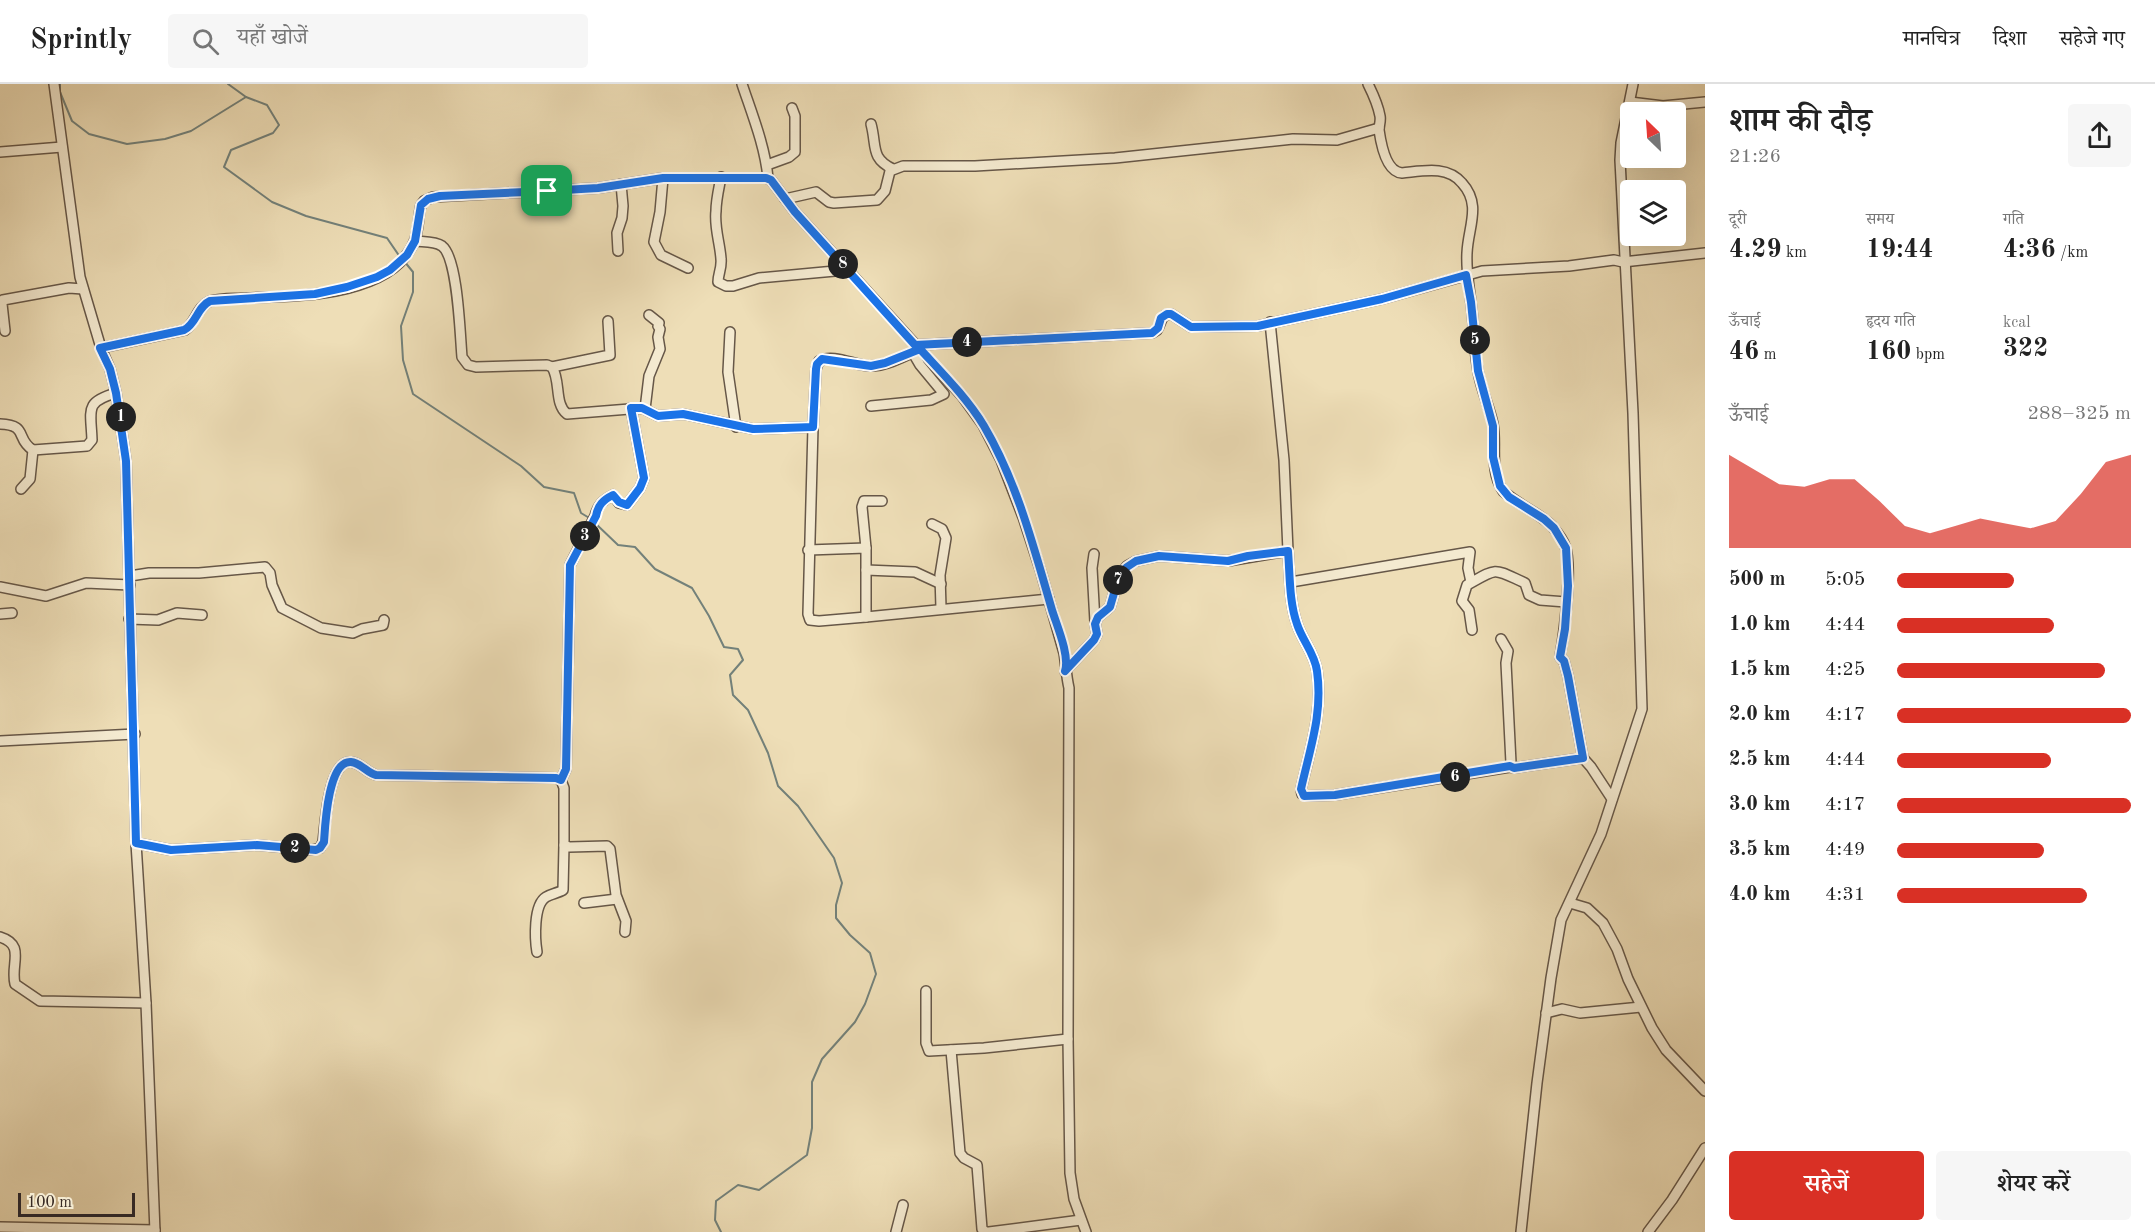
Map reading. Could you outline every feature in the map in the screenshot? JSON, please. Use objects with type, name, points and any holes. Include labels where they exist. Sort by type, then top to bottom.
[{"type":"street","points":[[0,1227],[155,1231],[146,1003],[136,843],[135,734],[129,619],[126,461],[110,369],[100,348],[83,289],[54,84]]},
{"type":"street","points":[[742,84],[767,165],[768,178],[916,349],[974,410],[993,442],[1023,517],[1045,599],[1064,653],[1069,688],[1070,1173],[1074,1199],[1086,1232]]},
{"type":"street","points":[[1368,84],[1380,113],[1379,128],[1387,162],[1394,171],[1402,173],[1443,171],[1464,184],[1474,205],[1467,239],[1466,275],[1478,371],[1493,426],[1493,457],[1500,486],[1509,497],[1544,519],[1560,537],[1566,548],[1568,586],[1565,629],[1560,657],[1564,661],[1568,676],[1583,758],[1612,799]]},
{"type":"street","points":[[1630,102],[1633,84]]},
{"type":"street","points":[[1686,104],[1705,102]]},
{"type":"street","points":[[767,165],[789,157],[795,152],[795,116],[792,108]]},
{"type":"street","points":[[871,124],[877,157],[893,169]]},
{"type":"street","points":[[785,199],[816,192],[834,203],[877,200],[884,195],[888,176],[893,169],[903,166],[975,166],[1115,158],[1293,139],[1337,140],[1379,128]]},
{"type":"street","points":[[0,152],[62,147]]},
{"type":"street","points":[[1521,1232],[1527,1161],[1546,1013],[1562,920],[1601,834],[1640,720],[1643,694],[1633,413],[1621,261],[1620,168]]},
{"type":"street","points":[[721,177],[716,211],[722,269],[718,282],[726,286],[733,286],[759,278],[835,271],[844,265]]},
{"type":"street","points":[[100,348],[184,330],[189,327],[201,306],[210,301],[315,294],[361,284],[377,277],[399,263],[415,241],[421,205],[433,197],[598,188],[663,178],[768,178]]},
{"type":"street","points":[[663,178],[654,242],[661,255],[688,268]]},
{"type":"street","points":[[618,251],[617,233],[623,206],[621,184]]},
{"type":"street","points":[[415,241],[438,244],[450,257],[462,357],[468,365],[476,367],[547,365],[552,367],[610,356],[608,321]]},
{"type":"street","points":[[1045,599],[866,617],[810,620],[808,614],[808,550],[816,369],[819,361],[826,358],[871,366],[885,363],[916,349],[1152,333],[1158,328],[1161,318],[1167,314],[1171,314],[1191,327],[1258,326],[1382,299],[1492,270],[1569,266],[1705,253]]},
{"type":"street","points":[[5,331],[3,300],[69,288],[83,289]]},
{"type":"street","points":[[645,409],[649,376],[660,348],[658,337],[660,329],[657,326],[659,323],[649,315]]},
{"type":"street","points":[[1270,322],[1284,460],[1288,551],[1296,620],[1316,663],[1318,684],[1316,734],[1301,789],[1302,794],[1306,796],[1335,795],[1440,780],[1510,766],[1514,768],[1583,758]]},
{"type":"street","points":[[730,332],[728,372],[736,427]]},
{"type":"street","points":[[871,406],[931,400],[944,394],[920,365],[916,349]]},
{"type":"street","points":[[552,367],[557,377],[561,407],[567,414],[631,408],[645,409],[658,416],[683,414],[753,429],[813,427]]},
{"type":"street","points":[[0,424],[11,424],[17,427],[28,447],[33,450],[89,445],[92,440],[91,407],[98,399],[116,393]]},
{"type":"street","points":[[537,952],[537,911],[546,897],[563,890],[564,788],[561,780],[566,769],[570,565],[596,516],[597,509],[604,500],[613,495],[619,502],[627,505],[640,488],[644,478],[631,408]]},
{"type":"street","points":[[21,489],[30,479],[33,450]]},
{"type":"street","points":[[866,617],[867,570],[862,507],[864,501],[882,501]]},
{"type":"street","points":[[932,524],[942,530],[946,538],[941,560],[941,608]]},
{"type":"street","points":[[808,550],[866,548]]},
{"type":"street","points":[[1095,624],[1098,617],[1110,607],[1119,576],[1136,561],[1159,556],[1228,561],[1288,551]]},
{"type":"street","points":[[1291,582],[1470,552],[1468,568],[1471,582]]},
{"type":"street","points":[[1065,671],[1097,634],[1092,568],[1094,554]]},
{"type":"street","points":[[0,586],[46,596],[92,582],[130,581],[148,573],[198,573],[265,567],[270,573],[274,592],[282,608],[321,628],[353,633],[383,625],[384,620]]},
{"type":"street","points":[[867,570],[915,572],[941,584]]},
{"type":"street","points":[[1472,630],[1469,610],[1462,601],[1467,585],[1492,571],[1498,570],[1525,583],[1529,595],[1534,598],[1566,602]]},
{"type":"street","points":[[0,614],[12,613]]},
{"type":"street","points":[[129,619],[158,620],[177,613],[202,615]]},
{"type":"street","points":[[1501,639],[1508,651],[1506,663],[1510,766]]},
{"type":"street","points":[[0,741],[135,734]]},
{"type":"street","points":[[136,843],[171,850],[257,845],[316,850],[324,842],[331,789],[340,767],[345,763],[352,762],[376,775],[556,778],[561,780]]},
{"type":"street","points":[[564,845],[610,848],[617,899],[624,912],[625,932]]},
{"type":"street","points":[[584,903],[617,899]]},
{"type":"street","points":[[1570,903],[1587,908],[1609,933],[1652,1028],[1666,1050],[1705,1091]]},
{"type":"street","points":[[0,937],[9,940],[15,949],[15,984],[37,1000],[146,1003]]},
{"type":"street","points":[[926,991],[927,1048],[933,1051],[1068,1039]]},
{"type":"street","points":[[1546,1013],[1562,1009],[1580,1012],[1641,1007]]},
{"type":"street","points":[[951,1050],[960,1153],[977,1165],[985,1232],[1081,1220]]},
{"type":"street","points":[[1648,1232],[1672,1200],[1705,1148]]},
{"type":"street","points":[[896,1232],[903,1205]]},
{"type":"waterway","points":[[60,84],[60,92],[72,121],[89,134],[127,144],[165,139],[191,131],[246,97]]},
{"type":"waterway","points":[[228,84],[246,97],[267,105],[279,125],[273,133],[231,150],[224,167],[272,202],[306,216],[387,238],[400,257]]},
{"type":"waterway","points":[[404,261],[413,272],[413,292],[401,326],[403,360],[413,394],[521,466],[544,487],[574,493],[581,513],[591,519]]},
{"type":"waterway","points":[[595,523],[618,545],[635,547],[655,569],[692,588],[724,647],[738,649],[743,660],[730,675],[733,695],[748,710],[768,753],[778,786],[798,806],[834,858],[842,883],[836,905],[836,918],[850,935],[870,953],[876,974],[865,1004],[855,1022],[822,1059],[812,1082],[812,1128],[807,1155],[759,1190],[738,1185],[716,1201],[715,1220],[721,1232]]},
{"type":"route","points":[[547,191],[433,197],[421,205],[415,241],[407,255],[390,270],[377,277],[331,292],[216,299],[201,306],[189,327],[184,330],[100,348],[110,369],[116,393],[126,461],[129,619],[135,734],[136,843],[171,850],[257,845],[316,850],[324,842],[326,811],[331,789],[340,767],[345,763],[352,762],[376,775],[556,778],[561,780],[566,769],[570,565],[596,516],[597,509],[604,500],[613,495],[619,502],[627,505],[640,488],[644,478],[631,408],[642,408],[658,416],[683,414],[753,429],[813,427],[816,369],[819,361],[826,358],[871,366],[920,349],[915,345],[1152,333],[1157,330],[1161,318],[1167,314],[1171,314],[1191,327],[1258,326],[1382,299],[1466,275],[1478,371],[1493,426],[1493,457],[1500,486],[1509,497],[1554,528],[1566,548],[1568,586],[1565,629],[1560,657],[1564,661],[1568,676],[1583,758],[1514,768],[1510,766],[1419,783],[1335,795],[1304,796],[1301,789],[1304,773],[1316,734],[1318,684],[1316,663],[1300,632],[1294,614],[1288,551],[1228,561],[1170,556],[1148,557],[1136,561],[1119,576],[1110,607],[1098,617],[1095,624],[1097,634],[1094,640],[1065,671],[1061,638],[1035,553],[1010,481],[983,425],[962,396],[920,349],[915,345],[795,212],[771,180],[768,178],[721,177],[663,178],[598,188],[547,191]]}]
